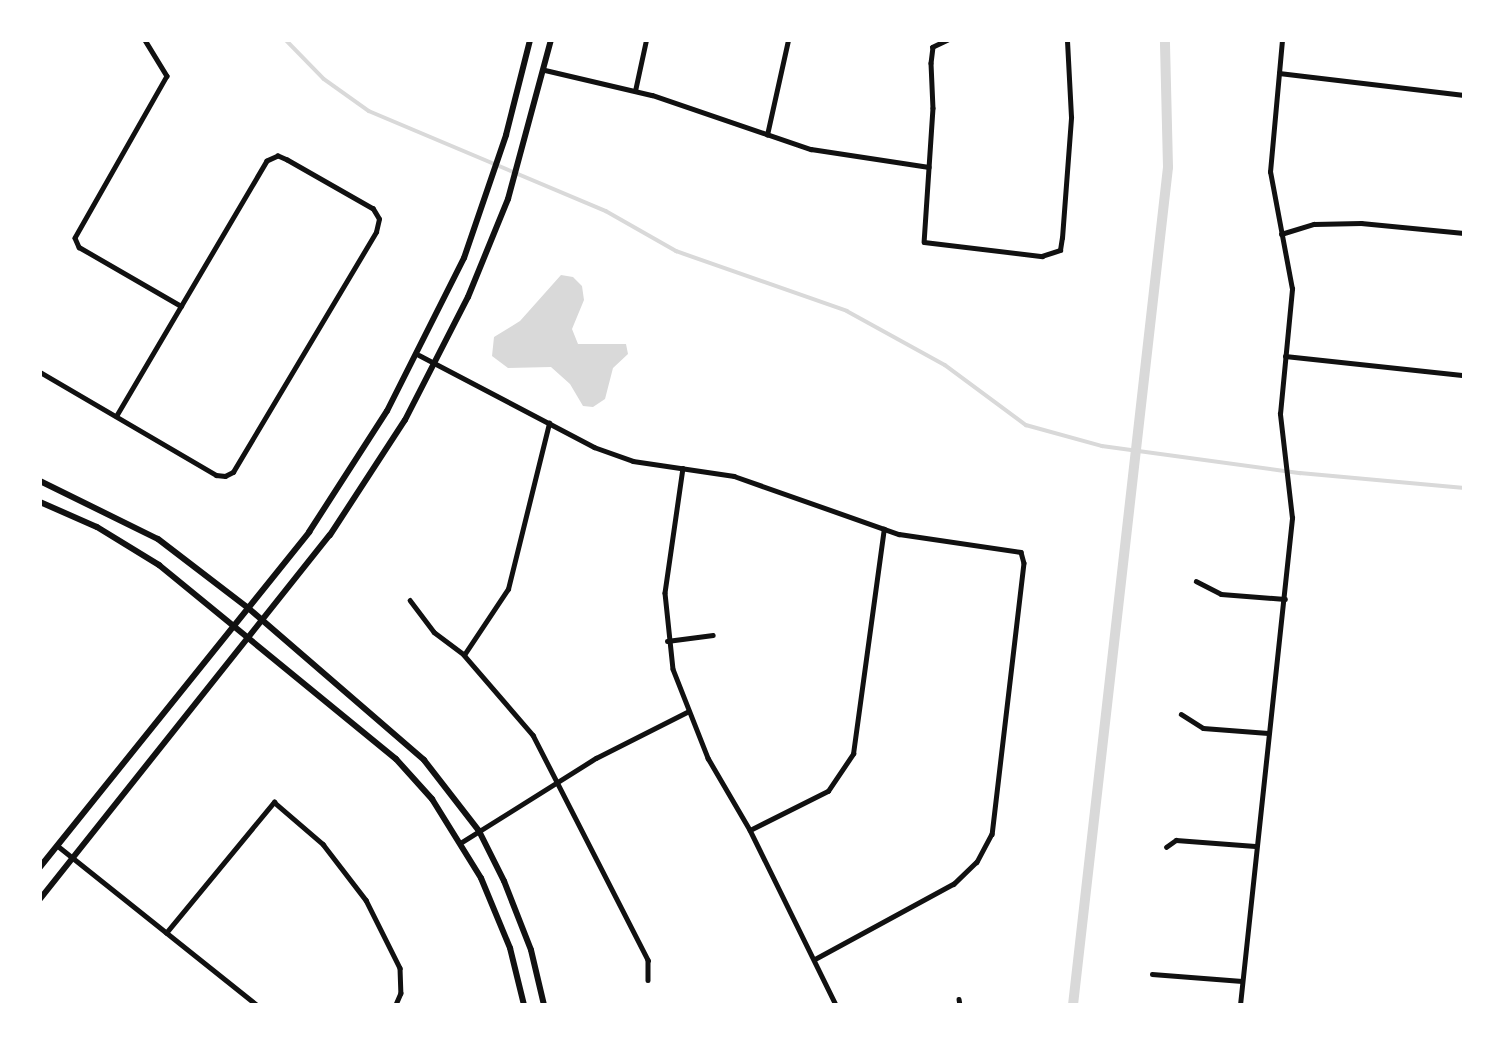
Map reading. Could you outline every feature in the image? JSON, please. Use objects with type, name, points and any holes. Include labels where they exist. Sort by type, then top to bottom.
[{"type":"main road","points":[[40,867],[316,522],[419,355],[464,258],[488,190],[506,135],[530,40]]},
{"type":"main road","points":[[40,899],[346,513],[436,363],[508,199],[545,71],[551,40]]},
{"type":"main road","points":[[40,481],[158,540],[255,613],[406,742],[440,778],[479,831],[523,927],[544,1005]]},
{"type":"main road","points":[[40,502],[137,550],[242,630],[396,759],[462,842],[497,913],[524,1005]]},
{"type":"street","points":[[145,40],[167,76],[75,238],[79,247],[181,306]]},
{"type":"street","points":[[635,91],[646,40]]},
{"type":"street","points":[[767,135],[788,40]]},
{"type":"street","points":[[948,40],[933,47],[924,242],[1042,256],[1059,250],[1071,117],[1067,40]]},
{"type":"street","points":[[1240,1005],[1292,519],[1280,414],[1292,289],[1270,172],[1282,40]]},
{"type":"street","points":[[545,71],[635,91],[825,152],[929,167]]},
{"type":"street","points":[[1279,74],[1464,94]]},
{"type":"street","points":[[40,372],[216,475],[225,476],[233,472],[376,232],[379,219],[373,209],[278,156],[267,161],[117,416]]},
{"type":"street","points":[[1282,234],[1314,225],[1360,223],[1464,233]]},
{"type":"street","points":[[419,355],[549,423],[633,461],[734,476],[884,529],[1021,552],[1023,577],[992,834],[977,862],[954,884],[816,959]]},
{"type":"street","points":[[1285,356],[1464,375]]},
{"type":"street","points":[[464,655],[508,589],[549,423]]},
{"type":"street","points":[[683,468],[668,552],[667,641],[687,712],[816,959],[836,1005]]},
{"type":"street","points":[[750,830],[828,791],[853,754],[884,529]]},
{"type":"street","points":[[1196,581],[1220,594],[1285,599]]},
{"type":"street","points":[[410,600],[434,632],[464,655],[513,706],[560,782],[648,960],[648,980]]},
{"type":"street","points":[[667,641],[713,635]]},
{"type":"street","points":[[462,842],[647,729],[687,712]]},
{"type":"street","points":[[1181,714],[1203,728],[1268,733]]},
{"type":"street","points":[[166,933],[274,802],[323,844],[366,900],[400,968],[401,993],[396,1005]]},
{"type":"street","points":[[1166,847],[1176,840],[1255,846]]},
{"type":"street","points":[[58,846],[257,1005]]},
{"type":"street","points":[[1152,974],[1242,981]]},
{"type":"shaded area","points":[[561,275],[573,277],[582,286],[584,300],[572,329],[578,344],[626,344],[628,354],[613,368],[605,399],[593,407],[583,406],[570,384],[551,367],[508,368],[492,356],[494,337],[520,321]]},
{"type":"waterway","points":[[286,40],[324,79],[369,111],[606,211],[676,251],[847,311],[945,365],[1026,425],[1102,446],[1300,473],[1464,488]]},
{"type":"waterway","points":[[1073,1005],[1168,167],[1165,40]]}]
